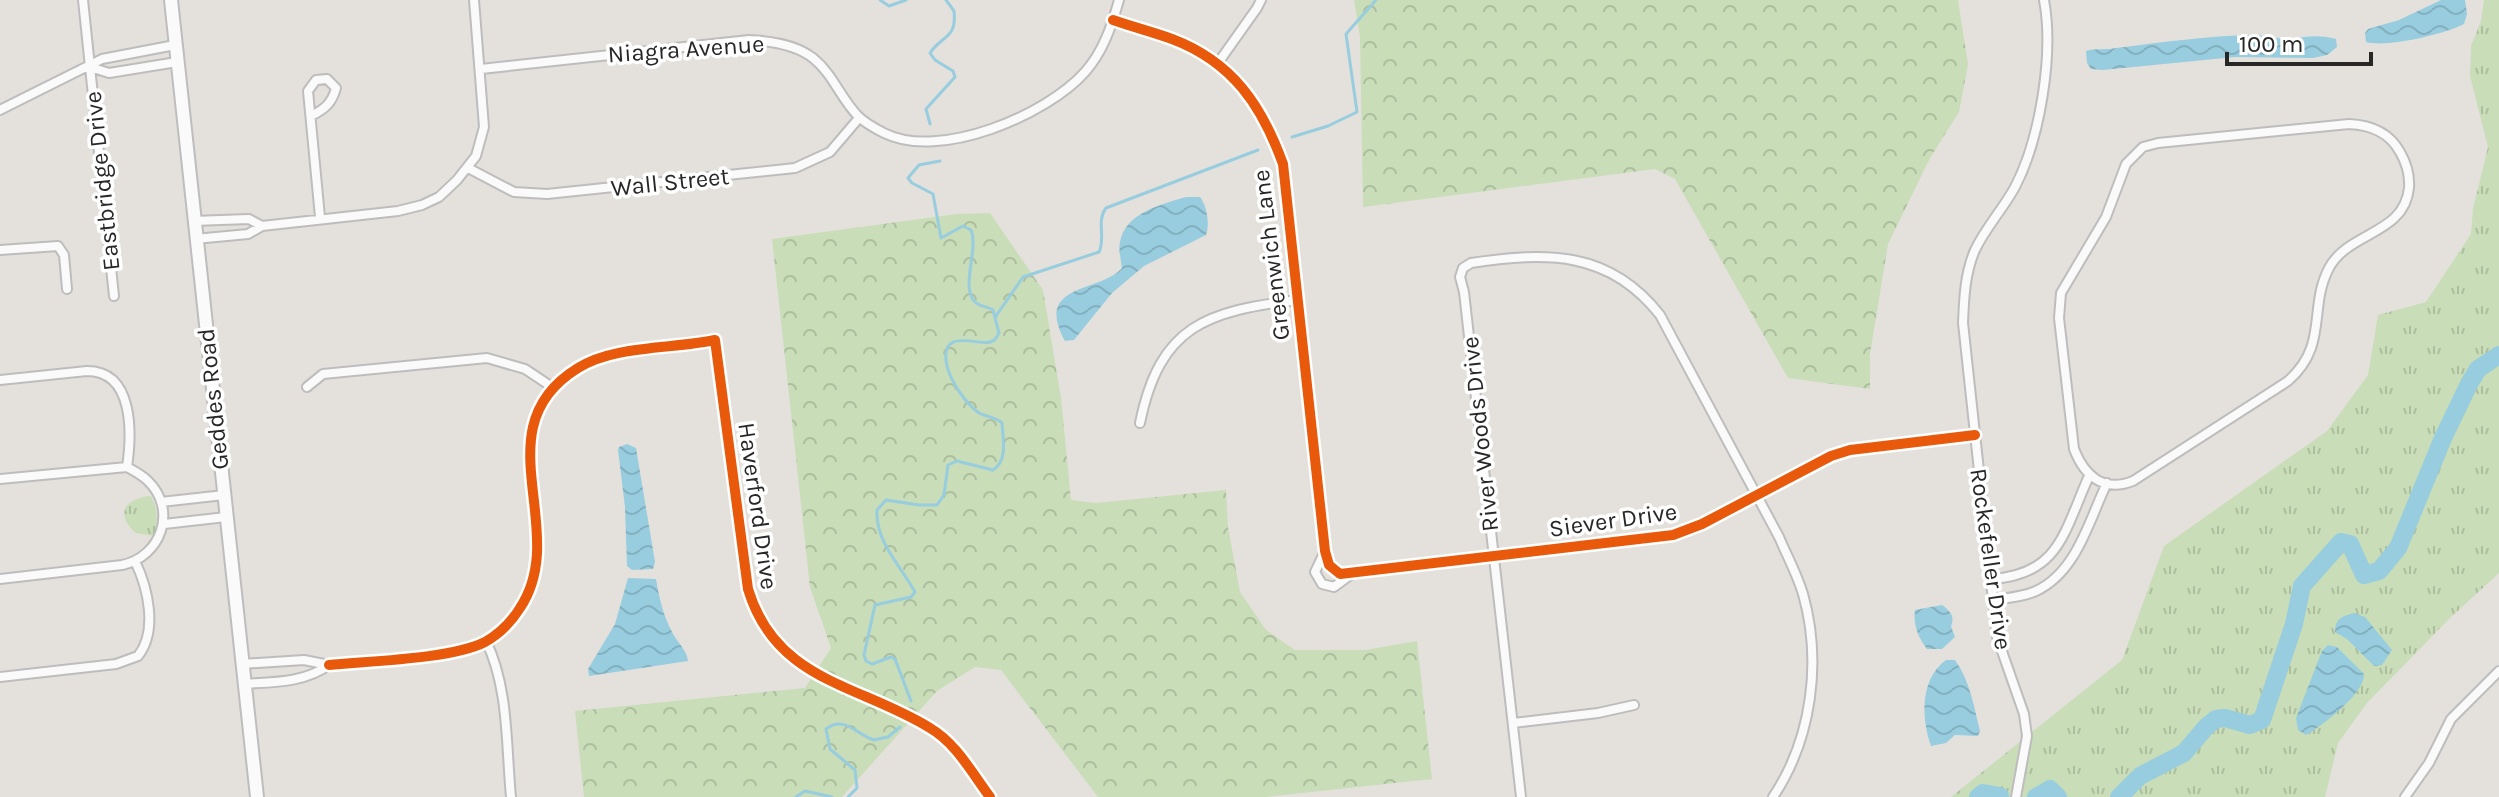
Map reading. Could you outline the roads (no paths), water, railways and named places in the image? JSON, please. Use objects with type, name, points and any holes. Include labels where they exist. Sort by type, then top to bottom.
[{"type":"main road","name":"Geddes Road","points":[[171,0],[257,797]]},
{"type":"street","name":"Eastbridge Drive","points":[[83,0],[114,296]]},
{"type":"street","points":[[195,239],[248,234],[262,226],[320,217],[398,211],[439,197],[476,156],[484,127],[474,0]]},
{"type":"street","points":[[859,118],[893,136],[927,142],[948,140],[1021,118],[1053,100],[1086,71],[1097,56],[1119,0]]},
{"type":"street","points":[[1218,63],[1261,0]]},
{"type":"street","name":"Rockefeller Drive","points":[[2016,797],[2027,736],[2024,714],[1997,637],[1963,323],[1965,285],[1973,254],[2014,189],[2028,154],[2048,54],[2044,0]]},
{"type":"street","name":"Greenwich Lane","points":[[1113,20],[1173,39],[1218,63],[1249,94],[1262,113],[1283,164],[1325,551],[1329,565],[1336,571]]},
{"type":"street","name":"Niagra Avenue","points":[[481,69],[749,40],[774,42],[812,57],[828,73],[859,118]]},
{"type":"street","points":[[0,110],[102,59],[175,45]]},
{"type":"street","points":[[90,67],[109,73],[177,62]]},
{"type":"street","points":[[311,116],[323,110],[333,99],[336,88],[327,79],[316,80],[308,91],[320,217]]},
{"type":"street","name":"Wall Street","points":[[468,168],[514,192],[547,194],[795,168],[830,152],[859,118]]},
{"type":"street","points":[[2349,124],[2379,130],[2396,145],[2408,169],[2405,202],[2389,224],[2355,242],[2331,264],[2323,285],[2311,352],[2298,372],[2125,485],[2107,483],[2089,476],[2074,449],[2058,306],[2067,281],[2106,217],[2131,156],[2143,147],[2158,143],[2349,124]]},
{"type":"street","points":[[193,221],[249,219],[262,226]]},
{"type":"street","points":[[0,250],[58,246],[64,255],[67,289]]},
{"type":"street","name":"River Woods Drive","points":[[1521,797],[1460,277],[1466,265],[1543,257],[1568,258],[1602,267],[1632,286],[1652,305],[1667,327],[1756,496]]},
{"type":"street","points":[[1140,423],[1147,390],[1176,342],[1194,328],[1231,310],[1298,300]]},
{"type":"street","name":"Haverford Drive","points":[[552,387],[579,367],[602,357],[715,340],[748,589],[761,621],[780,648],[806,669],[942,736],[990,797]]},
{"type":"street","points":[[241,664],[295,660],[329,665],[456,652],[486,641],[517,613],[535,578],[538,544],[529,444],[535,417],[552,387],[515,364],[471,358],[323,374],[307,387]]},
{"type":"street","points":[[0,380],[87,371],[109,376],[120,387],[125,402],[130,449],[127,467]]},
{"type":"street","name":"Siever Drive","points":[[1336,571],[1340,574],[1353,573],[1673,535],[1702,524],[1831,456],[1850,450],[1975,435]]},
{"type":"street","points":[[0,479],[127,467],[148,480],[163,507],[164,524],[160,537],[150,551],[135,561],[0,579]]},
{"type":"street","points":[[1991,579],[2021,575],[2037,568],[2051,555],[2089,476]]},
{"type":"street","points":[[1993,600],[2031,593],[2061,573],[2072,558],[2107,483]]},
{"type":"street","points":[[163,507],[224,495]]},
{"type":"street","points":[[1756,496],[1796,575],[1806,610],[1811,645],[1812,680],[1806,716],[1795,752],[1773,797]]},
{"type":"street","points":[[2076,505],[2094,512]]},
{"type":"street","points":[[164,524],[226,517]]},
{"type":"street","name":"Greenwich Lane","points":[[1322,584],[1315,572],[1325,551]]},
{"type":"street","points":[[0,677],[116,664],[138,656],[149,626],[144,581],[135,561]]},
{"type":"street","points":[[2037,568],[2047,584]]},
{"type":"street","name":"Siever Drive","points":[[1322,584],[1334,587],[1353,573]]},
{"type":"street","points":[[486,641],[501,684],[511,797]]},
{"type":"street","points":[[243,684],[298,679],[318,673],[329,665]]},
{"type":"street","points":[[2405,797],[2429,763],[2451,719],[2499,671]]},
{"type":"street","points":[[1513,723],[1598,713],[1634,705]]},
{"type":"water","points":[[2441,0],[2465,0],[2467,14],[2464,24],[2416,39],[2366,42],[2368,29],[2399,20]]},
{"type":"water","points":[[2253,35],[2288,39],[2324,37],[2336,39],[2337,47],[2327,55],[2313,58],[2235,57],[2103,70],[2091,69],[2087,63],[2086,51],[2090,50]]},
{"type":"water","points":[[1186,197],[1200,197],[1208,221],[1206,235],[1144,266],[1112,293],[1074,340],[1065,341],[1057,322],[1057,309],[1063,299],[1112,276],[1122,268],[1120,242],[1123,232],[1137,217]]},
{"type":"water","points":[[627,444],[636,448],[655,562],[653,569],[632,570],[627,566],[625,507],[618,450]]},
{"type":"water","points":[[628,578],[656,579],[666,619],[688,661],[589,676],[588,669],[615,624]]},
{"type":"water","points":[[1942,605],[1951,614],[1955,637],[1942,649],[1927,649],[1917,631],[1915,610]]},
{"type":"water","points":[[2354,613],[2365,617],[2392,650],[2382,665],[2374,666],[2347,639],[2335,632],[2340,619]]},
{"type":"water","points":[[2328,645],[2337,647],[2364,674],[2358,690],[2350,699],[2306,735],[2298,730],[2296,718],[2322,651]]},
{"type":"water","points":[[1946,660],[1955,660],[1964,677],[1980,731],[1978,736],[1955,735],[1946,743],[1931,746],[1924,711],[1927,688],[1937,668]]},
{"type":"waterway","points":[[880,0],[889,6],[906,0]]},
{"type":"waterway","points":[[930,124],[926,109],[955,77],[953,71],[935,60],[930,53],[953,27],[954,11],[946,0]]},
{"type":"waterway","points":[[1292,137],[1328,126],[1357,112],[1346,34],[1376,0]]},
{"type":"waterway","points":[[996,316],[1023,277],[1099,252],[1106,208],[1258,150]]},
{"type":"waterway","points":[[911,701],[895,659],[891,657],[872,664],[866,661],[864,655],[875,605],[911,597],[915,592],[884,543],[877,522],[877,510],[886,500],[937,505],[944,495],[948,465],[957,461],[993,470],[1001,461],[1004,449],[1002,423],[979,413],[969,404],[955,386],[947,366],[948,346],[954,342],[985,343],[995,340],[999,333],[993,310],[977,304],[971,295],[971,230],[963,226],[941,238],[933,194],[908,178],[919,165],[940,161]]},
{"type":"waterway","points":[[2119,797],[2140,776],[2184,753],[2216,719],[2225,718],[2250,725],[2262,720],[2294,624],[2302,586],[2341,542],[2350,544],[2364,575],[2379,571],[2398,548],[2443,438],[2469,384],[2478,369],[2499,355]]},
{"type":"waterway","points":[[848,797],[857,788],[855,770],[830,749],[826,729],[832,725],[844,725],[874,740],[888,737],[900,727]]},
{"type":"waterway","points":[[2036,797],[2050,789],[2058,797]]},
{"type":"waterway","points":[[796,797],[805,791],[832,797]]},
{"type":"waterway","points":[[1978,797],[1983,793],[2000,796]]}]
